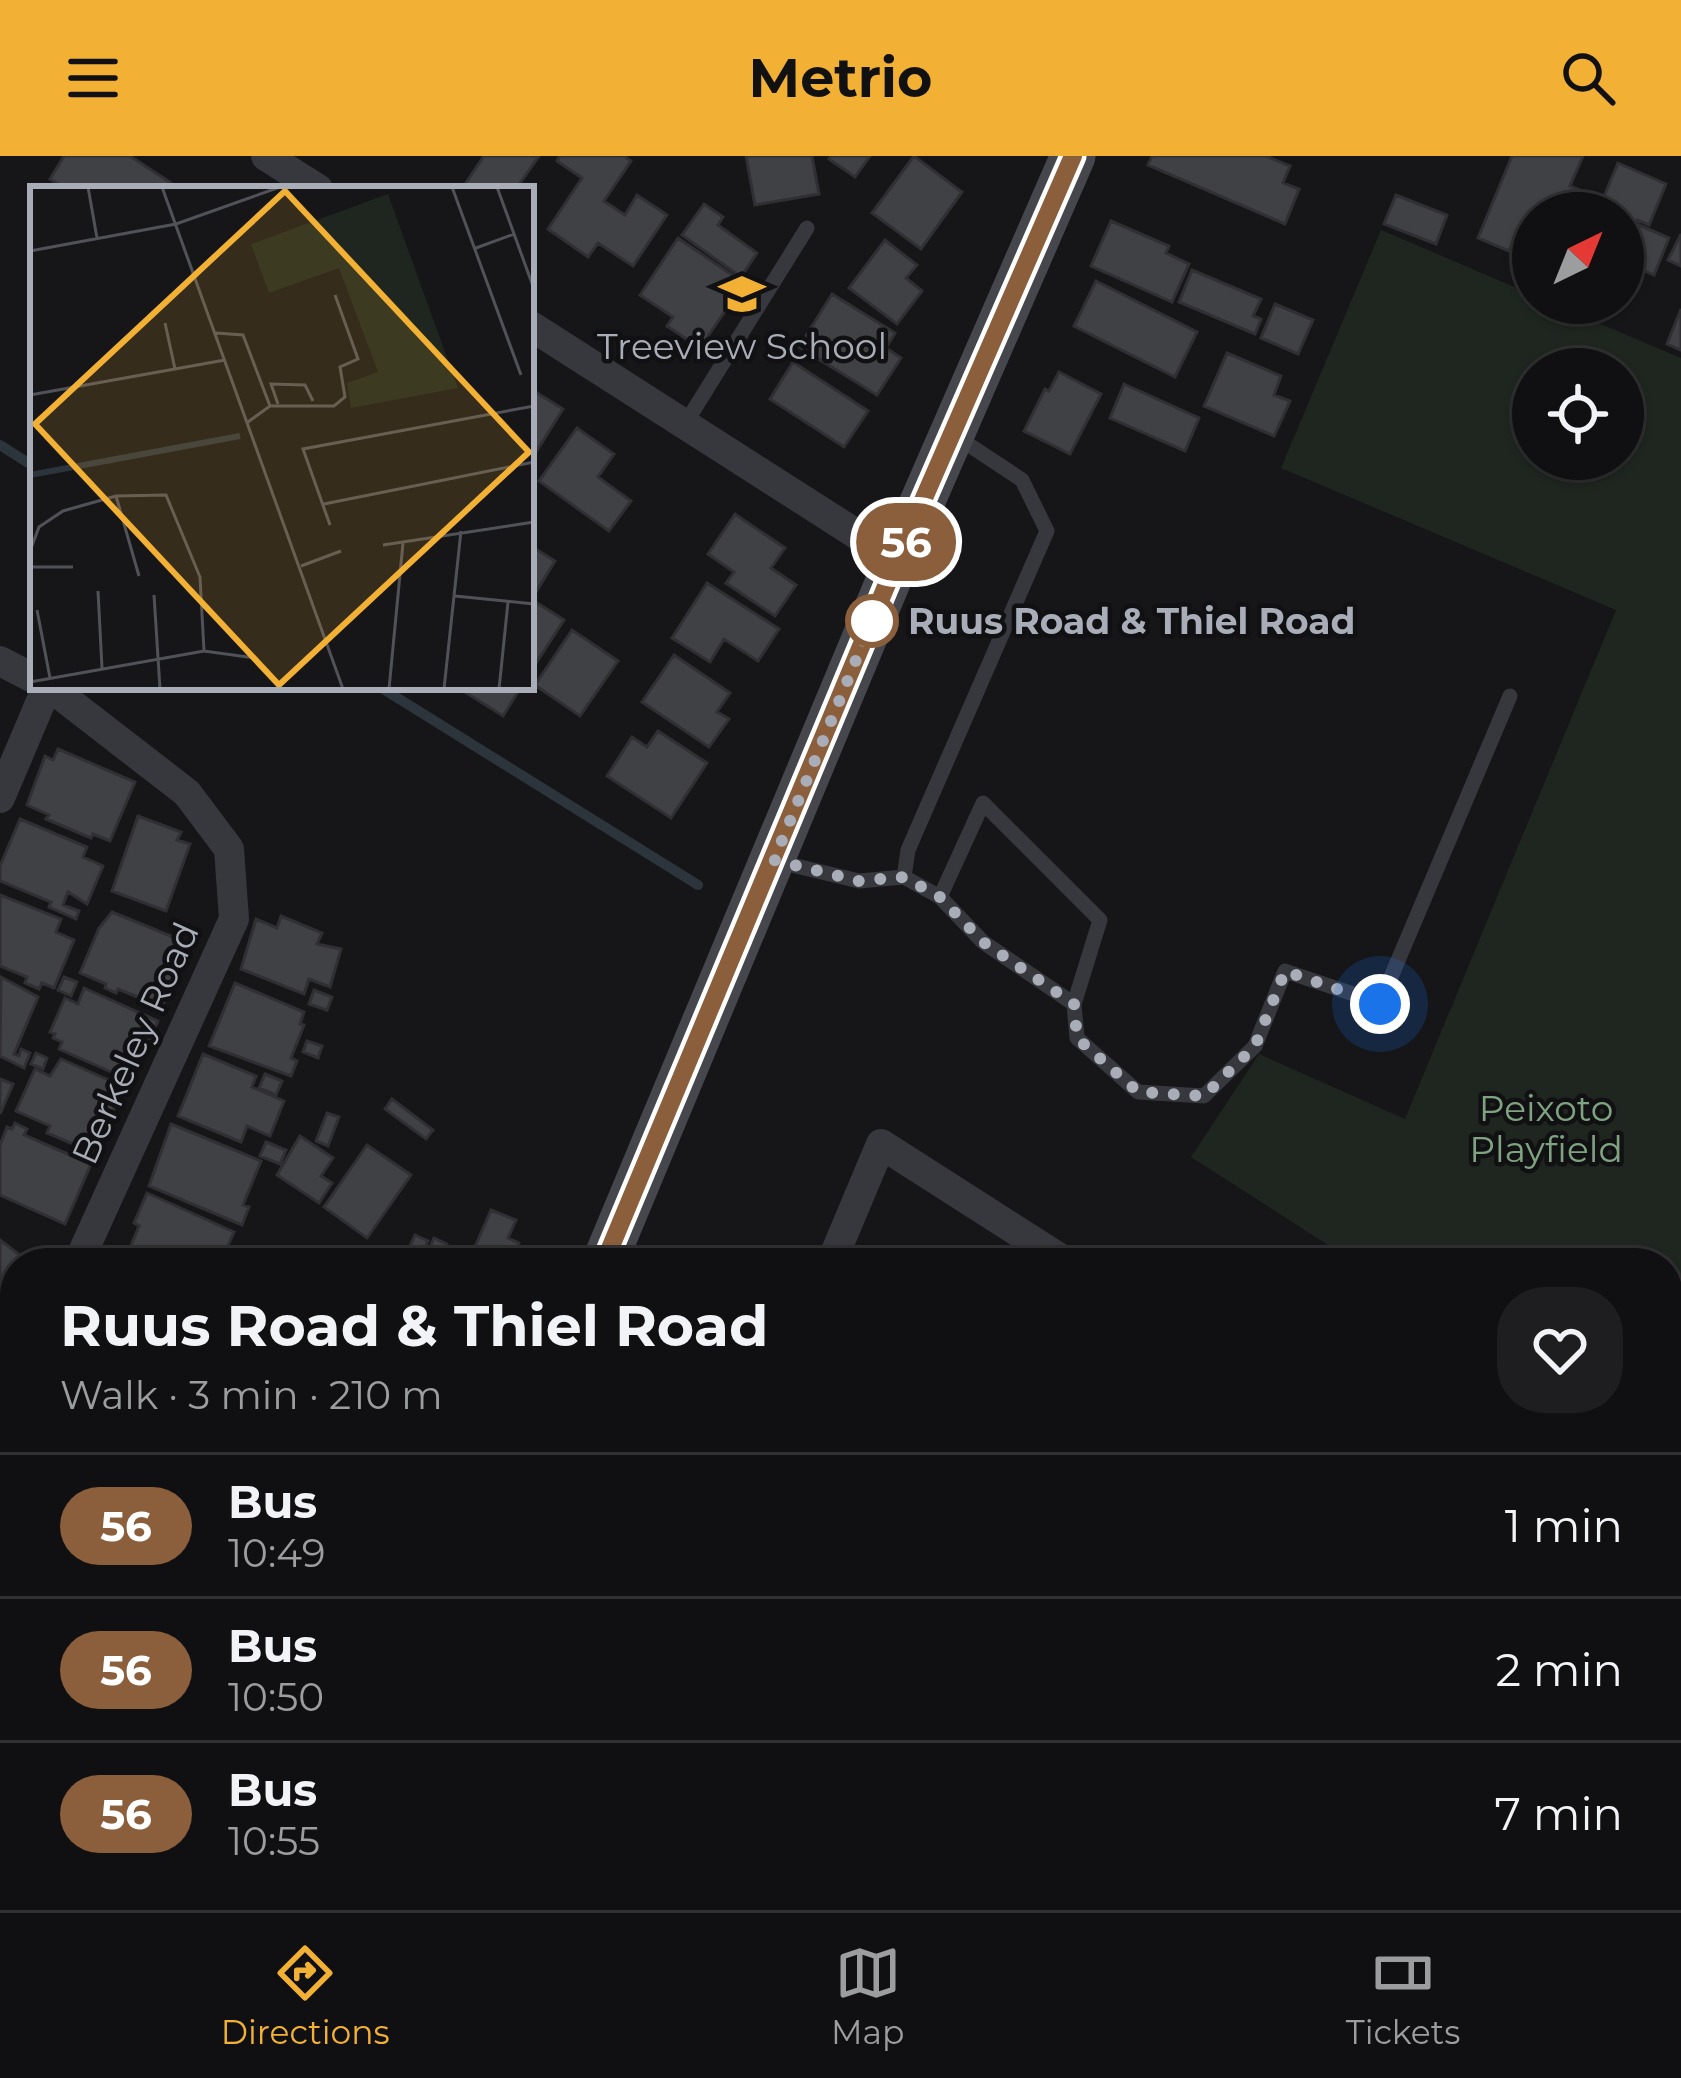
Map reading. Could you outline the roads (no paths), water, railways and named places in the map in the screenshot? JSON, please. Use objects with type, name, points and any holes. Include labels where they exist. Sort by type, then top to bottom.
[{"type":"street","points":[[266,156],[313,186]]},
{"type":"street","points":[[610,1248],[897,560],[1073,156]]},
{"type":"street","points":[[534,328],[897,560]]},
{"type":"street","points":[[0,661],[30,676]]},
{"type":"street","points":[[0,798],[47,690]]},
{"type":"street","name":"Berkeley Road","points":[[52,690],[187,793],[229,849],[234,919],[85,1248]]},
{"type":"street","points":[[837,1248],[880,1144],[1043,1248]]},
{"type":"lane","points":[[685,424],[807,228]]},
{"type":"lane","points":[[904,877],[908,850],[1047,531],[1022,480],[954,435]]},
{"type":"lane","points":[[940,897],[983,803],[1100,920],[1074,1004],[1077,1038],[1138,1092],[1204,1096],[1255,1046],[1285,971],[1380,1004],[1510,696]]},
{"type":"lane","points":[[774,860],[859,881],[904,877],[940,897],[983,942],[1074,1004]]},
{"type":"waterway","points":[[0,445],[30,464]]},
{"type":"waterway","points":[[385,690],[698,885]]},
{"type":"place","name":"Treeview School","points":[[742,294]]},
{"type":"place","name":"Ruus Road & Thiel Road","points":[[872,621]]},
{"type":"park label","name":"Peixoto Playfield","points":[[1546,1128]]}]
